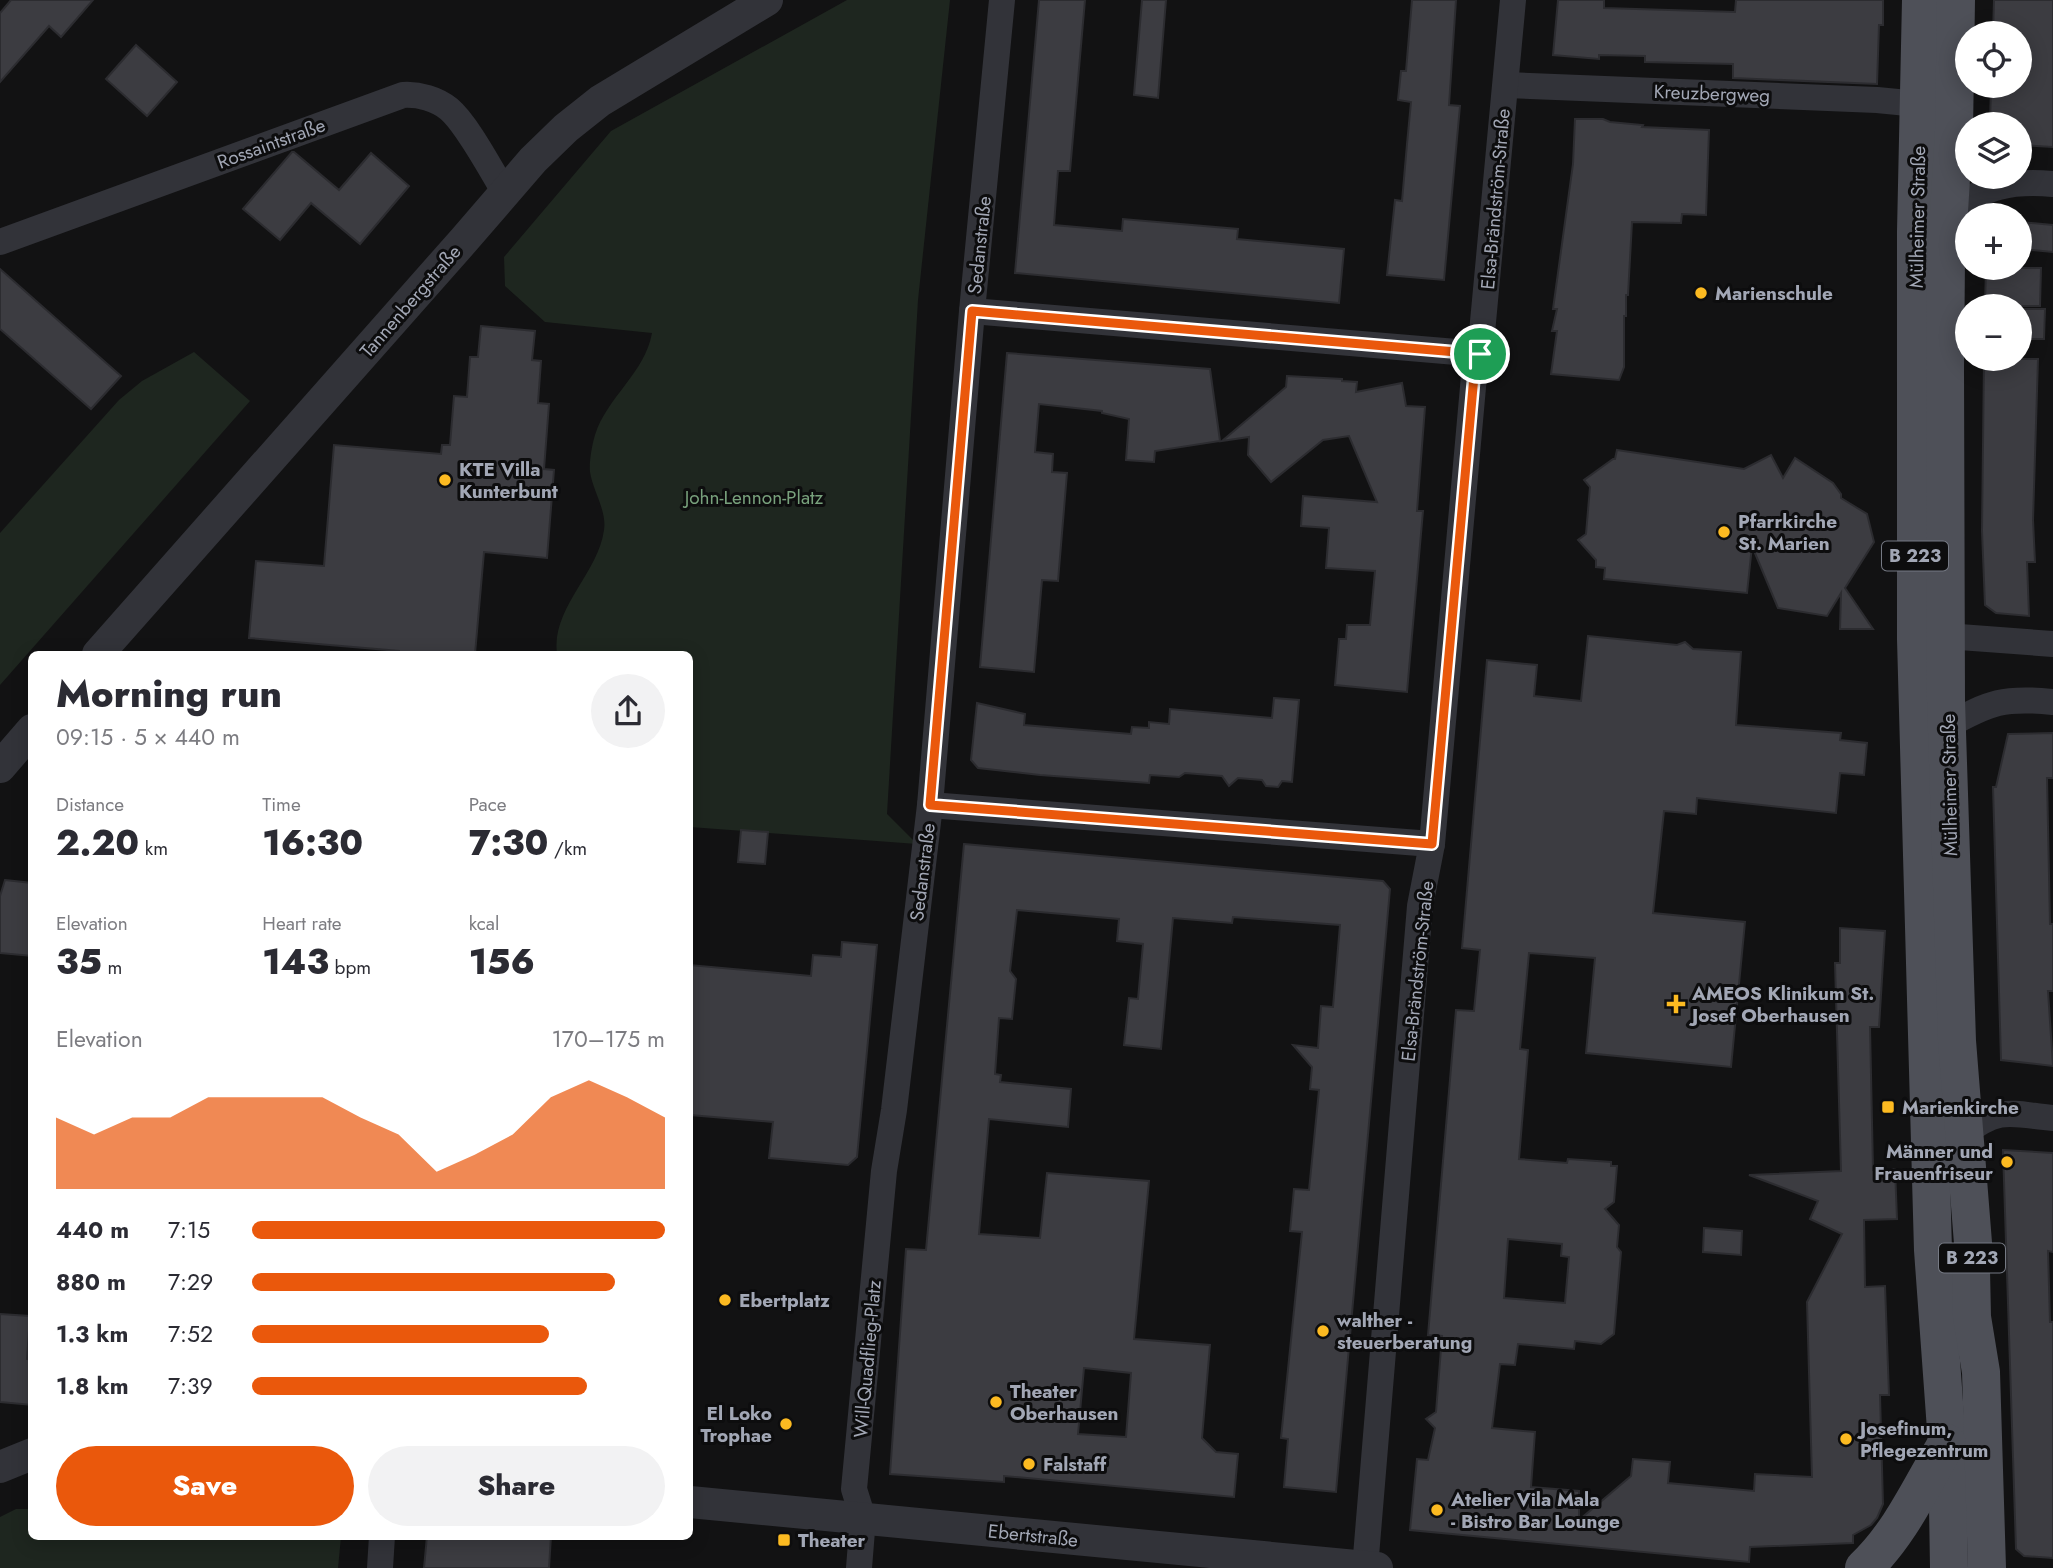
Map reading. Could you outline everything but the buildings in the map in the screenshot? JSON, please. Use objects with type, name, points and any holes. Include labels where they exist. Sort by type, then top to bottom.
[{"type":"main road","name":"Mülheimer Straße","points":[[1921,0],[1915,346],[1918,737],[1933,1250],[1947,1443],[1949,1568]]},
{"type":"main road","name":"Mülheimer Straße","points":[[1956,0],[1945,368],[1947,726],[1953,947],[1973,1243],[1972,1317],[1981,1372],[1987,1568]]},
{"type":"main road","points":[[1864,1568],[1884,1548],[1901,1523],[1947,1443]]},
{"type":"street","name":"Tannenbergstraße","points":[[101,651],[504,191],[566,128],[600,101],[767,0]]},
{"type":"street","name":"Sedanstraße","points":[[881,1199],[930,805],[972,311],[1002,0]]},
{"type":"street","name":"Elsa-Brändström-Straße","points":[[1369,1568],[1420,906],[1432,844],[1474,376],[1480,354],[1513,0]]},
{"type":"street","name":"Kreuzbergweg","points":[[1506,85],[1877,100],[1918,104]]},
{"type":"street","name":"Rossaintstraße","points":[[0,242],[413,94],[449,108],[504,191]]},
{"type":"street","points":[[1950,207],[1998,185],[2025,182],[2053,184]]},
{"type":"street","points":[[972,311],[1480,354]]},
{"type":"street","points":[[1946,636],[2053,644]]},
{"type":"street","points":[[1947,726],[1976,709],[2011,699],[2053,702]]},
{"type":"street","points":[[0,766],[28,734]]},
{"type":"street","points":[[930,805],[1432,844]]},
{"type":"street","points":[[1965,1133],[1994,1115],[2053,1118]]},
{"type":"street","name":"Will-Quadflieg-Platz","points":[[859,1503],[881,1199]]},
{"type":"street","points":[[0,1452],[28,1454]]},
{"type":"street","points":[[0,1467],[28,1456]]},
{"type":"street","name":"Ebertstraße","points":[[693,1502],[859,1503],[1369,1568]]},
{"type":"street","points":[[859,1503],[859,1568]]},
{"type":"street","points":[[380,1568],[382,1540]]},
{"type":"green space","name":"John-Lennon-Platz","points":[[847,0],[950,0],[918,300],[887,814],[917,844],[693,827],[693,651],[557,651],[561,621],[593,561],[604,530],[604,516],[590,472],[595,435],[608,409],[642,360],[652,333],[545,322],[505,286],[504,257],[611,131]]},
{"type":"green space","points":[[194,352],[250,401],[0,685],[0,533],[119,400],[142,381]]},
{"type":"green space","points":[[16,1509],[28,1509],[28,1540],[341,1540],[338,1568],[0,1568],[0,1517]]},
{"type":"place","name":"Marienschule","points":[[1701,293]]},
{"type":"place","name":"KTE Villa Kunterbunt","points":[[445,480]]},
{"type":"place","name":"Pfarrkirche St. Marien","points":[[1724,532]]},
{"type":"place","name":"AMEOS Klinikum St. Josef Oberhausen","points":[[1676,1004]]},
{"type":"place","name":"Marienkirche","points":[[1888,1107]]},
{"type":"place","name":"Männer und Frauenfriseur","points":[[2007,1162]]},
{"type":"place","name":"Ebertplatz","points":[[725,1300]]},
{"type":"place","name":"walther - steuerberatung","points":[[1323,1331]]},
{"type":"place","name":"Theater Oberhausen","points":[[996,1402]]},
{"type":"place","name":"El Loko Trophae","points":[[786,1424]]},
{"type":"place","name":"Josefinum, Pflegezentrum","points":[[1846,1439]]},
{"type":"place","name":"Falstaff","points":[[1029,1464]]},
{"type":"place","name":"Atelier Vila Mala - Bistro Bar Lounge","points":[[1437,1510]]},
{"type":"place","name":"Theater","points":[[784,1540]]},
{"type":"route","points":[[972,311],[1480,354],[1474,376],[1432,844],[930,805],[972,311]]}]
